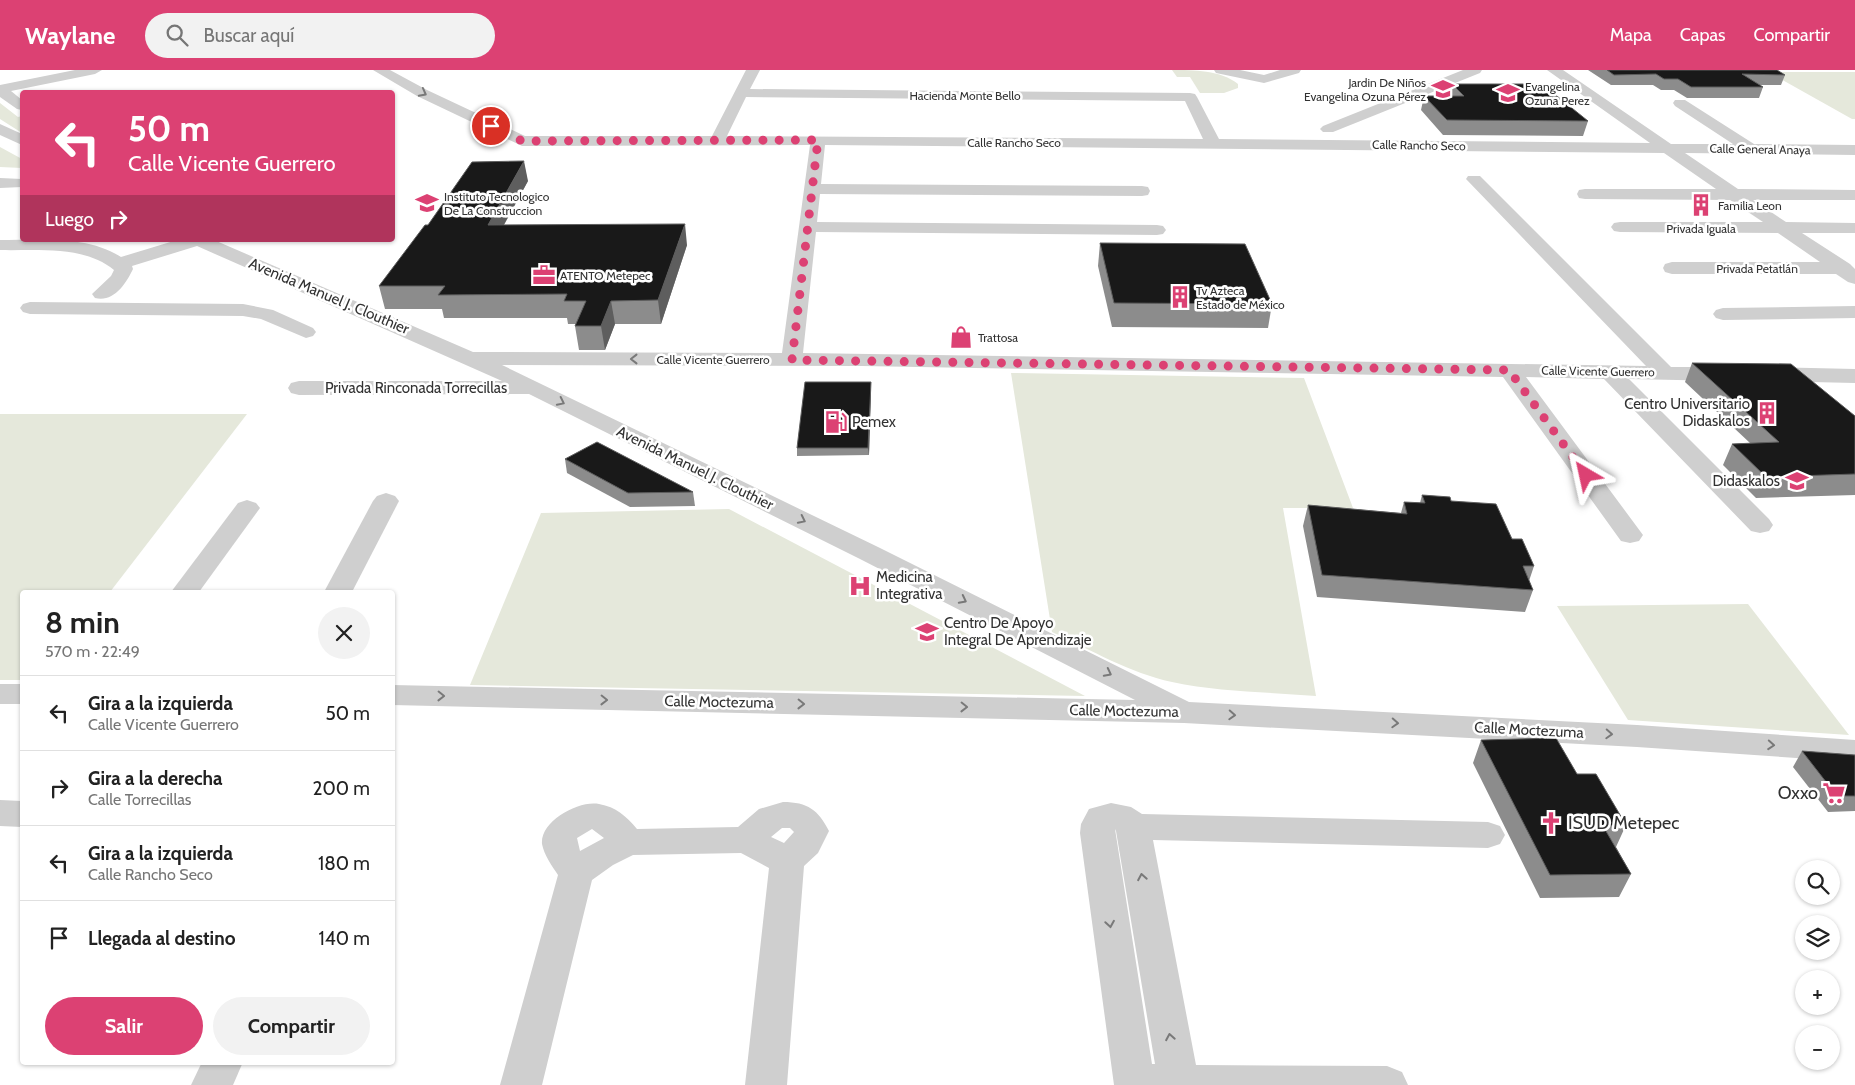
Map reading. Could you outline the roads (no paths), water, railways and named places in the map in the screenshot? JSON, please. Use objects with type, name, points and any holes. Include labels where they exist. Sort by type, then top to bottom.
[{"type":"street","points":[[0,82],[64,70]]},
{"type":"street","points":[[0,89],[95,70]]},
{"type":"street","points":[[384,72],[403,70]]},
{"type":"street","points":[[717,140],[753,70]]},
{"type":"street","points":[[1221,70],[1259,79],[1270,78],[1294,70]]},
{"type":"street","points":[[1328,129],[1475,70]]},
{"type":"street","points":[[1554,70],[1781,228],[1850,272]]},
{"type":"street","name":"Calle Rancho Seco","points":[[384,72],[422,93],[522,141],[818,140],[1665,148]]},
{"type":"street","points":[[0,89],[20,104]]},
{"type":"street","name":"Hacienda Monte Bello","points":[[740,93],[1190,97],[1213,143]]},
{"type":"street","points":[[1680,103],[1749,148]]},
{"type":"street","points":[[0,129],[20,139]]},
{"type":"street","points":[[792,360],[818,140]]},
{"type":"street","name":"Calle General Anaya","points":[[1665,148],[1855,150]]},
{"type":"street","points":[[1474,179],[1664,372]]},
{"type":"street","points":[[0,183],[17,183]]},
{"type":"street","points":[[812,189],[1142,191]]},
{"type":"street","points":[[1585,194],[1855,195]]},
{"type":"street","points":[[808,227],[1157,230]]},
{"type":"street","name":"Privada Iguala","points":[[1620,227],[1855,228]]},
{"type":"street","points":[[109,259],[157,242]]},
{"type":"street","points":[[0,260],[109,259],[189,242]]},
{"type":"street","name":"Avenida Manuel J. Clouthier","points":[[203,242],[470,358],[534,388],[860,548],[1184,712]]},
{"type":"street","points":[[0,245],[84,248],[109,259],[124,269],[123,274],[102,294]]},
{"type":"street","name":"Privada Petatlán","points":[[1672,268],[1850,272]]},
{"type":"street","points":[[266,314],[323,295]]},
{"type":"street","points":[[30,308],[216,308],[242,310],[266,314],[306,332]]},
{"type":"street","points":[[1723,314],[1855,312]]},
{"type":"street","name":"Calle Vicente Guerrero","points":[[470,358],[792,360],[1855,376]]},
{"type":"street","points":[[1509,370],[1630,535]]},
{"type":"street","points":[[1609,371],[1760,525]]},
{"type":"street","name":"Privada Rinconada Torrecillas","points":[[299,388],[534,388]]},
{"type":"street","points":[[339,590],[386,501]]},
{"type":"street","points":[[186,590],[247,508]]},
{"type":"street","points":[[0,694],[20,694]]},
{"type":"street","name":"Calle Moctezuma","points":[[396,701],[1184,712],[1628,735],[1855,750]]},
{"type":"street","points":[[0,813],[20,814]]},
{"type":"street","points":[[1178,1084],[1133,827],[1126,818],[1111,814],[1101,818],[1097,833],[1135,1084],[1387,1085]]},
{"type":"street","points":[[1133,827],[1488,835]]},
{"type":"street","points":[[520,1085],[576,873],[601,855],[628,842],[746,840],[788,861],[766,1085]]},
{"type":"street","points":[[212,1085],[222,1065]]},
{"type":"place","name":"Jardin De Niños Evangelina Ozuna Pérez","points":[[1443,89]]},
{"type":"place","name":"Evangelina Ozuna Perez","points":[[1508,93]]},
{"type":"place","name":"Instituto Tecnologico De La Construccion","points":[[427,203]]},
{"type":"place","name":"Familia Leon","points":[[1701,205]]},
{"type":"place","name":"ATENTO Metepec","points":[[544,275]]},
{"type":"place","name":"Tv Azteca Estado de México","points":[[1180,297]]},
{"type":"place","name":"Trattosa","points":[[961,337]]},
{"type":"place","name":"Centro Universitario Didaskalos","points":[[1767,413]]},
{"type":"place","name":"Pemex","points":[[836,422]]},
{"type":"place","name":"Didaskalos","points":[[1797,481]]},
{"type":"place","name":"Medicina Integrativa","points":[[860,586]]},
{"type":"place","name":"Centro De Apoyo Integral De Aprendizaje","points":[[927,632]]},
{"type":"place","name":"Oxxo","points":[[1834,793]]},
{"type":"place","name":"ISUD Metepec","points":[[1551,823]]}]
